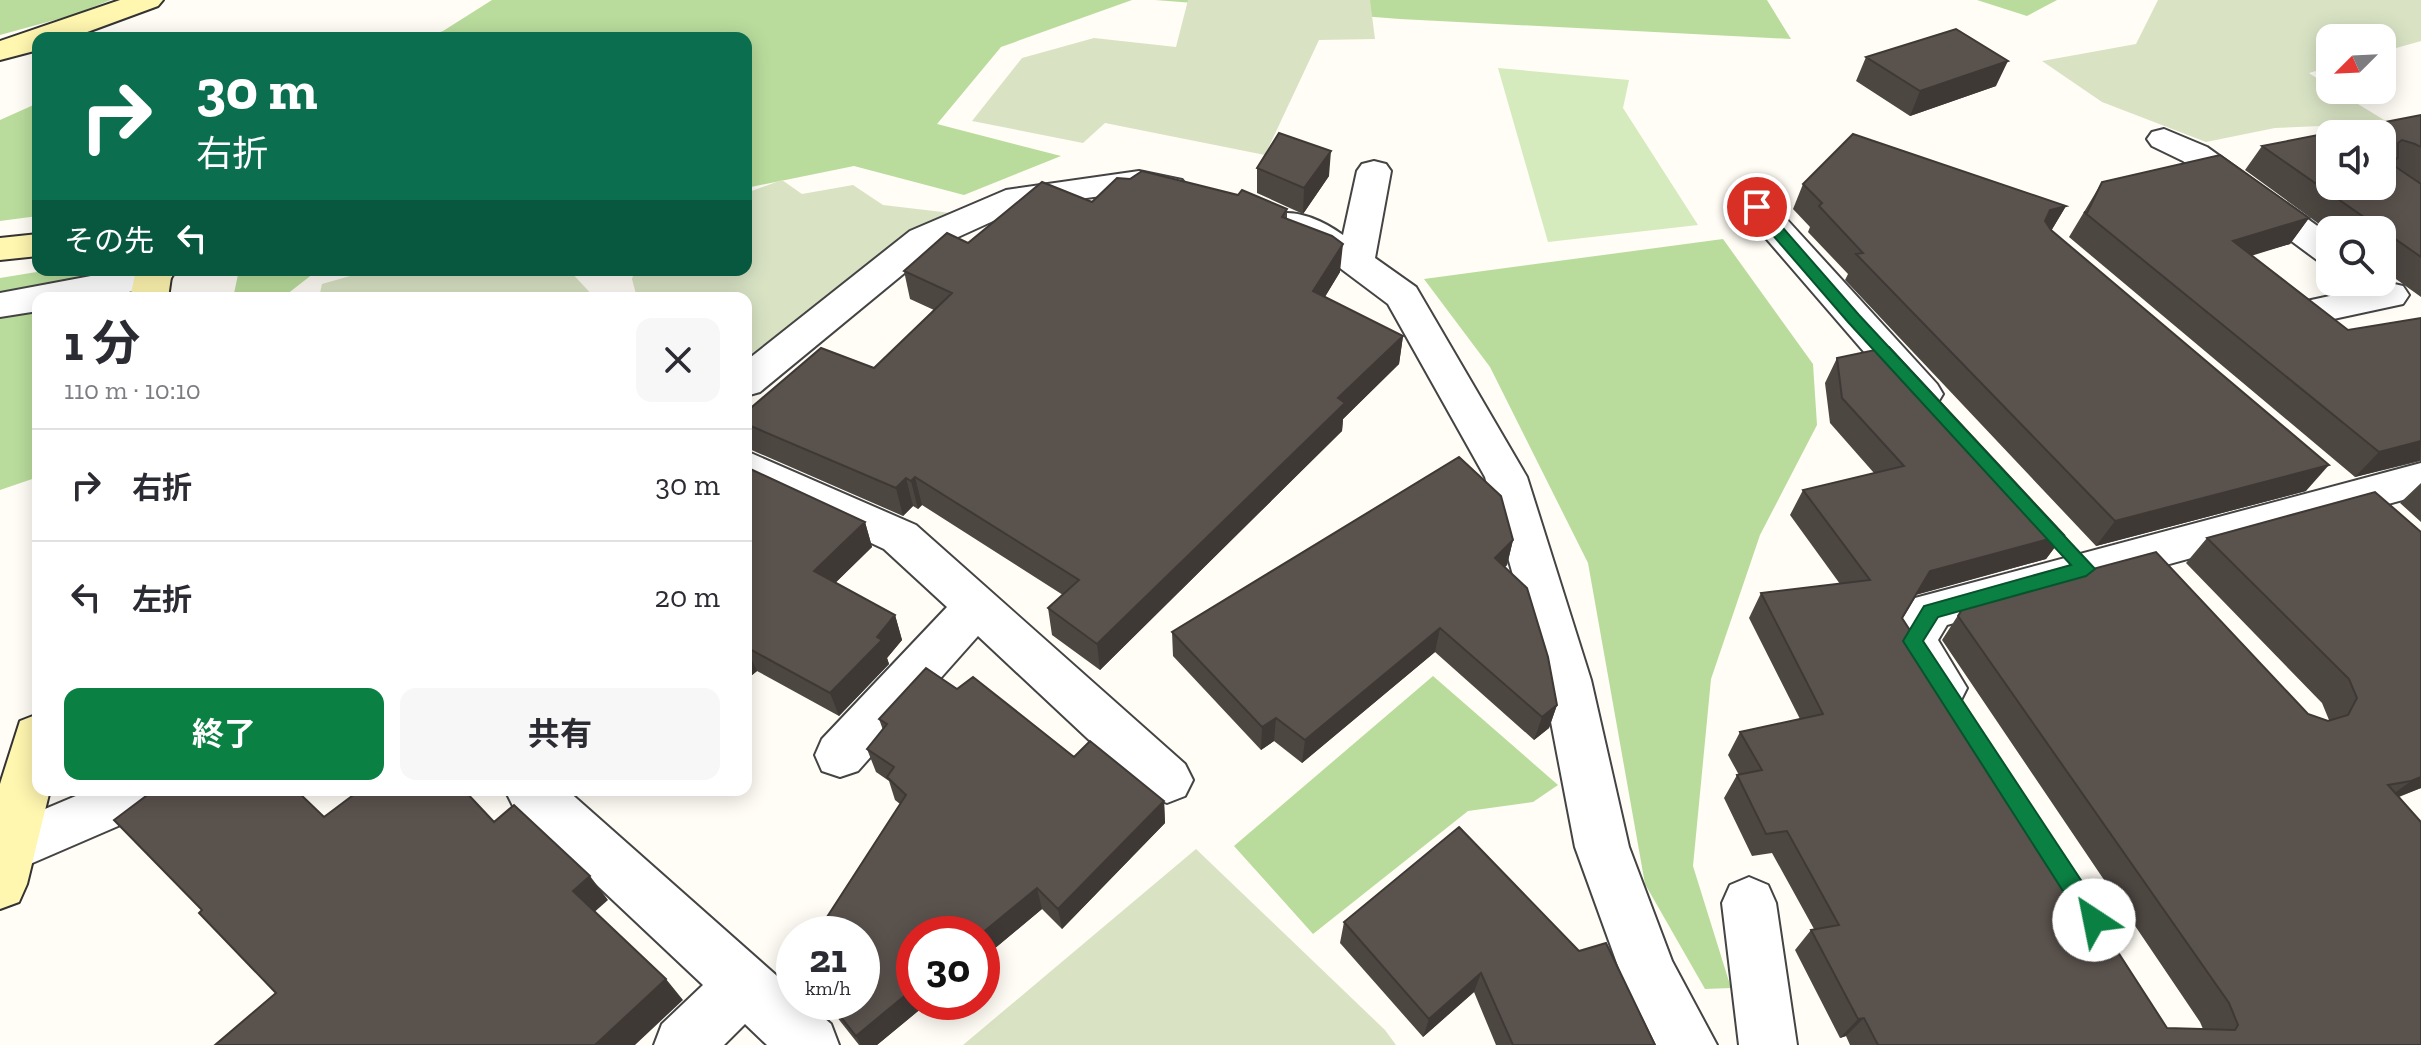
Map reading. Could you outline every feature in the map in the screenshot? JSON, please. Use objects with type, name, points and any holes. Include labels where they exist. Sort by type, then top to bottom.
[{"type":"main road","points":[[60,32],[148,0]]},
{"type":"main road","points":[[0,51],[32,42]]},
{"type":"main road","points":[[0,249],[32,246]]},
{"type":"main road","points":[[3,862],[32,758]]},
{"type":"street","points":[[2164,139],[2195,154],[2316,242]]},
{"type":"street","points":[[1356,262],[1374,171]]},
{"type":"street","points":[[752,377],[923,239],[1018,197],[1139,181],[1214,196]]},
{"type":"street","points":[[1757,207],[1948,421]]},
{"type":"street","points":[[1256,208],[1321,236],[1403,296],[1506,477],[1567,680],[1602,847],[1650,977],[1688,1045]]},
{"type":"street","points":[[84,292],[153,281]]},
{"type":"street","points":[[2301,314],[2356,296]]},
{"type":"street","points":[[2392,296],[2421,317]]},
{"type":"street","points":[[0,305],[32,300]]},
{"type":"street","points":[[752,469],[900,537],[1167,780]]},
{"type":"street","points":[[1970,730],[1913,641],[1931,611],[2070,552],[2161,570],[2351,496],[2421,479]]},
{"type":"street","points":[[840,755],[976,607]]},
{"type":"street","points":[[3,862],[129,796]]},
{"type":"street","points":[[538,796],[810,1045]]},
{"type":"street","points":[[1749,903],[1768,1045]]},
{"type":"street","points":[[683,1045],[744,985]]},
{"type":"green space","points":[[0,0],[111,0],[73,15],[0,35]]},
{"type":"green space","points":[[492,0],[1132,0],[1001,47],[937,124],[1061,156],[964,195],[854,166],[752,187],[752,32],[440,32]]},
{"type":"green space","points":[[1155,0],[1767,0],[1791,39],[1400,19]]},
{"type":"green space","points":[[1188,0],[1370,0],[1375,39],[1319,40],[1265,155],[1105,123],[1083,143],[972,121],[1022,58],[1094,38],[1176,47]]},
{"type":"green space","points":[[1977,0],[2057,0],[2027,16]]},
{"type":"green space","points":[[2158,0],[2421,0],[2421,41],[2396,48],[2396,24],[2316,24],[2316,71],[2309,73],[2316,78],[2316,104],[2358,104],[2384,120],[2316,120],[2316,126],[2275,128],[2206,142],[2102,102],[2042,61],[2136,44]]},
{"type":"green space","points":[[1498,68],[1629,80],[1623,108],[1698,225],[1548,242]]},
{"type":"green space","points":[[32,106],[32,217],[0,221],[0,120]]},
{"type":"green space","points":[[782,180],[802,194],[853,185],[883,205],[951,213],[752,356],[752,292],[635,292],[632,279],[633,276],[752,276],[752,191]]},
{"type":"green space","points":[[1723,239],[1813,364],[1817,425],[1760,535],[1711,679],[1693,866],[1731,988],[1705,989],[1645,884],[1588,563],[1490,367],[1424,279]]},
{"type":"green space","points":[[32,273],[32,276],[79,276],[91,292],[32,292],[32,479],[0,490],[0,278]]},
{"type":"green space","points":[[238,276],[310,276],[290,292],[234,292]]},
{"type":"green space","points":[[350,276],[575,276],[589,292],[320,292],[322,284]]},
{"type":"green space","points":[[1433,676],[1558,785],[1533,802],[1468,811],[1313,934],[1234,846]]},
{"type":"green space","points":[[1196,849],[1385,1030],[1396,1045],[963,1045],[993,1020],[1000,1020],[1000,1014]]},
{"type":"building","points":[[1956,29],[2008,61],[1920,91],[1866,57]]},
{"type":"building","points":[[2421,115],[2421,147],[2402,140],[2398,143],[2398,158],[2395,120]]},
{"type":"building","points":[[1279,133],[1331,151],[1304,188],[1257,168]]},
{"type":"building","points":[[1853,134],[2066,206],[2050,210],[2045,221],[2051,230],[2329,465],[2115,521],[1856,254],[1863,253],[1803,184]]},
{"type":"building","points":[[2316,135],[2316,184],[2262,146]]},
{"type":"building","points":[[2220,155],[2309,218],[2233,241],[2348,330],[2421,318],[2421,441],[2379,452],[2084,212],[2087,213],[2102,182]]},
{"type":"building","points":[[2396,167],[2421,184],[2421,257],[2396,240],[2396,216],[2362,216],[2339,200],[2396,200]]},
{"type":"building","points":[[1142,171],[1238,195],[1242,190],[1287,209],[1282,217],[1332,236],[1343,244],[1313,291],[1403,336],[1338,398],[1345,403],[1097,644],[1048,608],[1079,580],[915,477],[911,481],[906,478],[896,488],[752,427],[752,407],[821,348],[874,368],[952,293],[904,271],[947,233],[968,243],[1042,182],[1092,202],[1117,178],[1130,179]]},
{"type":"building","points":[[1889,347],[2064,535],[1930,571],[1902,618],[2167,1028],[2235,1030],[2238,1025],[2229,1003],[1958,616],[1966,603],[2156,552],[2308,714],[2328,721],[2348,715],[2357,698],[2349,679],[2207,538],[2375,492],[2421,532],[2421,777],[2388,785],[2421,822],[2421,1045],[1878,1045],[1864,1018],[1858,1019],[1811,930],[1839,925],[1787,831],[1766,834],[1737,775],[1762,770],[1740,732],[1823,714],[1761,593],[1870,580],[1803,490],[1904,466],[1842,398],[1837,358]]},
{"type":"building","points":[[1459,457],[1501,496],[1513,540],[1495,558],[1527,588],[1548,657],[1557,705],[1542,717],[1440,628],[1305,740],[1276,718],[1262,727],[1172,632]]},
{"type":"building","points":[[752,470],[865,522],[814,571],[895,615],[877,637],[882,640],[830,693],[752,650]]},
{"type":"building","points":[[926,668],[957,689],[973,677],[1074,757],[1090,741],[1164,801],[1058,909],[1037,888],[1000,918],[896,916],[896,1003],[880,1016],[880,916],[828,916],[906,795],[887,777],[894,767],[867,749],[887,724],[879,719]]},
{"type":"building","points":[[146,796],[302,796],[324,817],[352,796],[470,796],[494,822],[514,805],[590,876],[573,891],[666,979],[595,1045],[215,1045],[276,993],[199,913],[202,910],[114,820]]},
{"type":"building","points":[[1459,827],[1579,951],[1606,943],[1655,1045],[1513,1045],[1481,973],[1429,1019],[1344,922]]},
{"type":"building","points":[[843,1020],[875,1020],[856,1036]]},
{"type":"route","points":[[1757,207],[1854,319],[2086,569],[1931,611],[1913,641],[2094,920]]}]
